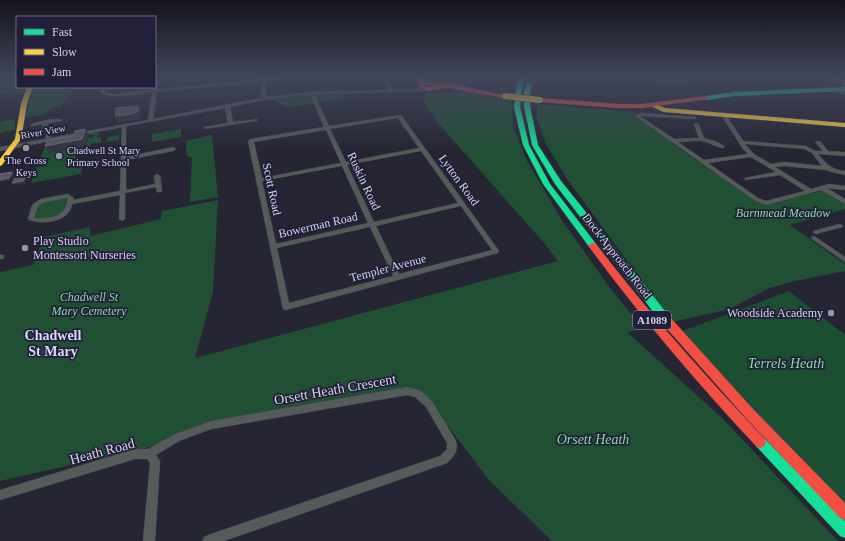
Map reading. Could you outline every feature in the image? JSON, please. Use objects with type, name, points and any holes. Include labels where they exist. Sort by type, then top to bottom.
[{"type":"main road","points":[[0,164],[18,139],[25,102]]},
{"type":"main road","name":"Dock Approach Road","points":[[518,102],[517,107],[526,145],[547,184],[616,277],[754,436],[845,532]]},
{"type":"main road","name":"Dock Approach Road","points":[[527,102],[535,144],[558,182],[629,274],[682,339],[749,414],[845,513]]},
{"type":"main road","points":[[569,102],[618,106],[653,105],[673,102]]},
{"type":"main road","points":[[653,105],[658,109],[664,110],[845,125]]},
{"type":"street","points":[[150,121],[153,102]]},
{"type":"street","name":"River View","points":[[0,149],[244,102]]},
{"type":"street","name":"Ruskin Road","points":[[315,102],[397,278]]},
{"type":"street","points":[[227,105],[231,124]]},
{"type":"street","points":[[694,118],[641,114],[637,116],[756,199],[766,202],[822,188],[835,186],[845,188]]},
{"type":"street","name":"Lytton Road","points":[[327,128],[399,116],[496,251]]},
{"type":"street","points":[[724,116],[741,142],[752,155],[810,191]]},
{"type":"street","points":[[32,125],[61,120]]},
{"type":"street","points":[[206,128],[255,120]]},
{"type":"street","points":[[46,122],[44,129],[50,132],[47,140]]},
{"type":"street","points":[[696,124],[702,139]]},
{"type":"street","points":[[122,219],[124,126]]},
{"type":"street","name":"Scott Road","points":[[286,307],[251,141],[327,128]]},
{"type":"street","points":[[673,141],[702,139],[708,142],[718,143],[722,147]]},
{"type":"street","points":[[741,142],[806,148],[814,152],[845,154]]},
{"type":"street","points":[[818,142],[827,153]]},
{"type":"street","points":[[123,159],[173,149]]},
{"type":"street","points":[[259,180],[423,149]]},
{"type":"street","points":[[814,152],[826,168]]},
{"type":"street","points":[[703,162],[752,155]]},
{"type":"street","points":[[770,166],[784,164],[826,168],[845,173]]},
{"type":"street","points":[[747,179],[780,173]]},
{"type":"street","points":[[69,203],[122,192],[158,188],[157,176]]},
{"type":"street","points":[[822,188],[845,202]]},
{"type":"street","points":[[68,196],[71,198],[69,203],[67,211],[63,214],[40,220],[31,218],[35,205],[42,200],[68,196]]},
{"type":"street","name":"Bowerman Road","points":[[273,246],[462,204]]},
{"type":"street","points":[[843,226],[815,235],[845,260]]},
{"type":"street","name":"Templer Avenue","points":[[286,307],[496,251]]},
{"type":"street","name":"Orsett Heath Crescent","points":[[149,454],[176,438],[211,425],[407,391],[418,394],[429,404],[452,442],[452,452],[443,460],[208,541]]},
{"type":"street","name":"Heath Road","points":[[0,495],[135,454],[149,454],[155,461],[149,541]]},
{"type":"green space","points":[[30,102],[48,102],[49,104],[37,112],[26,115]]},
{"type":"green space","points":[[49,102],[64,102],[60,107],[56,105],[43,115],[25,117],[26,115],[37,112],[49,104]]},
{"type":"green space","points":[[277,102],[320,102],[288,107]]},
{"type":"green space","name":"Orsett Heath","points":[[511,102],[513,126],[526,159],[561,219],[610,288],[643,329],[627,332],[722,418],[838,541],[552,541],[488,479],[432,405],[406,389],[212,421],[146,448],[0,481],[0,272],[33,265],[44,237],[90,227],[90,236],[161,219],[162,211],[218,200],[213,292],[195,358],[558,261],[544,243],[438,123],[424,103]]},
{"type":"green space","name":"Barnmead Meadow","points":[[537,104],[636,112],[634,115],[757,202],[765,204],[821,191],[826,192],[845,204],[845,209],[790,225],[845,264],[845,271],[769,288],[730,309],[672,322],[567,179],[546,144],[537,119]]},
{"type":"green space","points":[[15,119],[15,130],[0,133],[0,122]]},
{"type":"green space","points":[[181,129],[181,137],[152,142],[152,134]]},
{"type":"green space","name":"Chadwell St Mary Primary School","points":[[98,132],[97,138],[101,137],[101,142],[107,141],[108,137],[119,135],[119,140],[91,144],[89,148],[77,152],[73,165],[83,163],[81,174],[31,183],[37,167],[45,166],[47,161],[49,161],[50,158],[40,159],[45,147],[67,142],[72,137]],"holes":[[[94,135],[93,138],[88,138],[86,146],[50,152],[52,146],[81,142],[82,139],[78,140],[79,137]]]},
{"type":"green space","points":[[212,135],[218,197],[190,202],[192,158],[186,155],[186,141]]},
{"type":"green space","points":[[63,196],[71,198],[67,211],[58,216],[34,220],[35,205]]},
{"type":"green space","name":"Terrels Heath","points":[[789,291],[845,335],[845,508],[680,332]]},
{"type":"building","points":[[138,106],[138,111],[132,114],[115,116],[116,108]]},
{"type":"building","points":[[85,129],[82,139],[45,146],[48,140],[74,136],[75,131]]},
{"type":"building","points":[[29,171],[23,181],[12,183],[18,173]]},
{"type":"building","points":[[12,172],[9,178],[0,180],[0,174]]},
{"type":"traffic: fast","points":[[518,102],[517,107],[526,145],[547,184],[593,246]]},
{"type":"traffic: fast","points":[[527,102],[535,145],[558,182],[665,319]]},
{"type":"traffic: fast","points":[[760,442],[845,531]]},
{"type":"traffic: slow","points":[[0,164],[18,139],[25,102]]},
{"type":"traffic: slow","points":[[655,106],[664,110],[845,125]]},
{"type":"traffic: jam","points":[[569,102],[618,106],[642,106],[672,102]]},
{"type":"traffic: jam","points":[[593,246],[632,297],[674,347],[760,442]]},
{"type":"traffic: jam","points":[[665,319],[749,413],[845,513]]},
{"type":"place","name":"The Cross Keys","points":[[26,148]]},
{"type":"place","name":"Chadwell St Mary Primary School","points":[[59,156]]},
{"type":"place","name":"Play Studio Montessori Nurseries","points":[[25,248]]},
{"type":"place","name":"Woodside Academy","points":[[831,313]]},
{"type":"district","name":"Chadwell St Mary","points":[[53,344]]},
{"type":"park label","name":"Chadwell St Mary Cemetery","points":[[89,304]]}]
